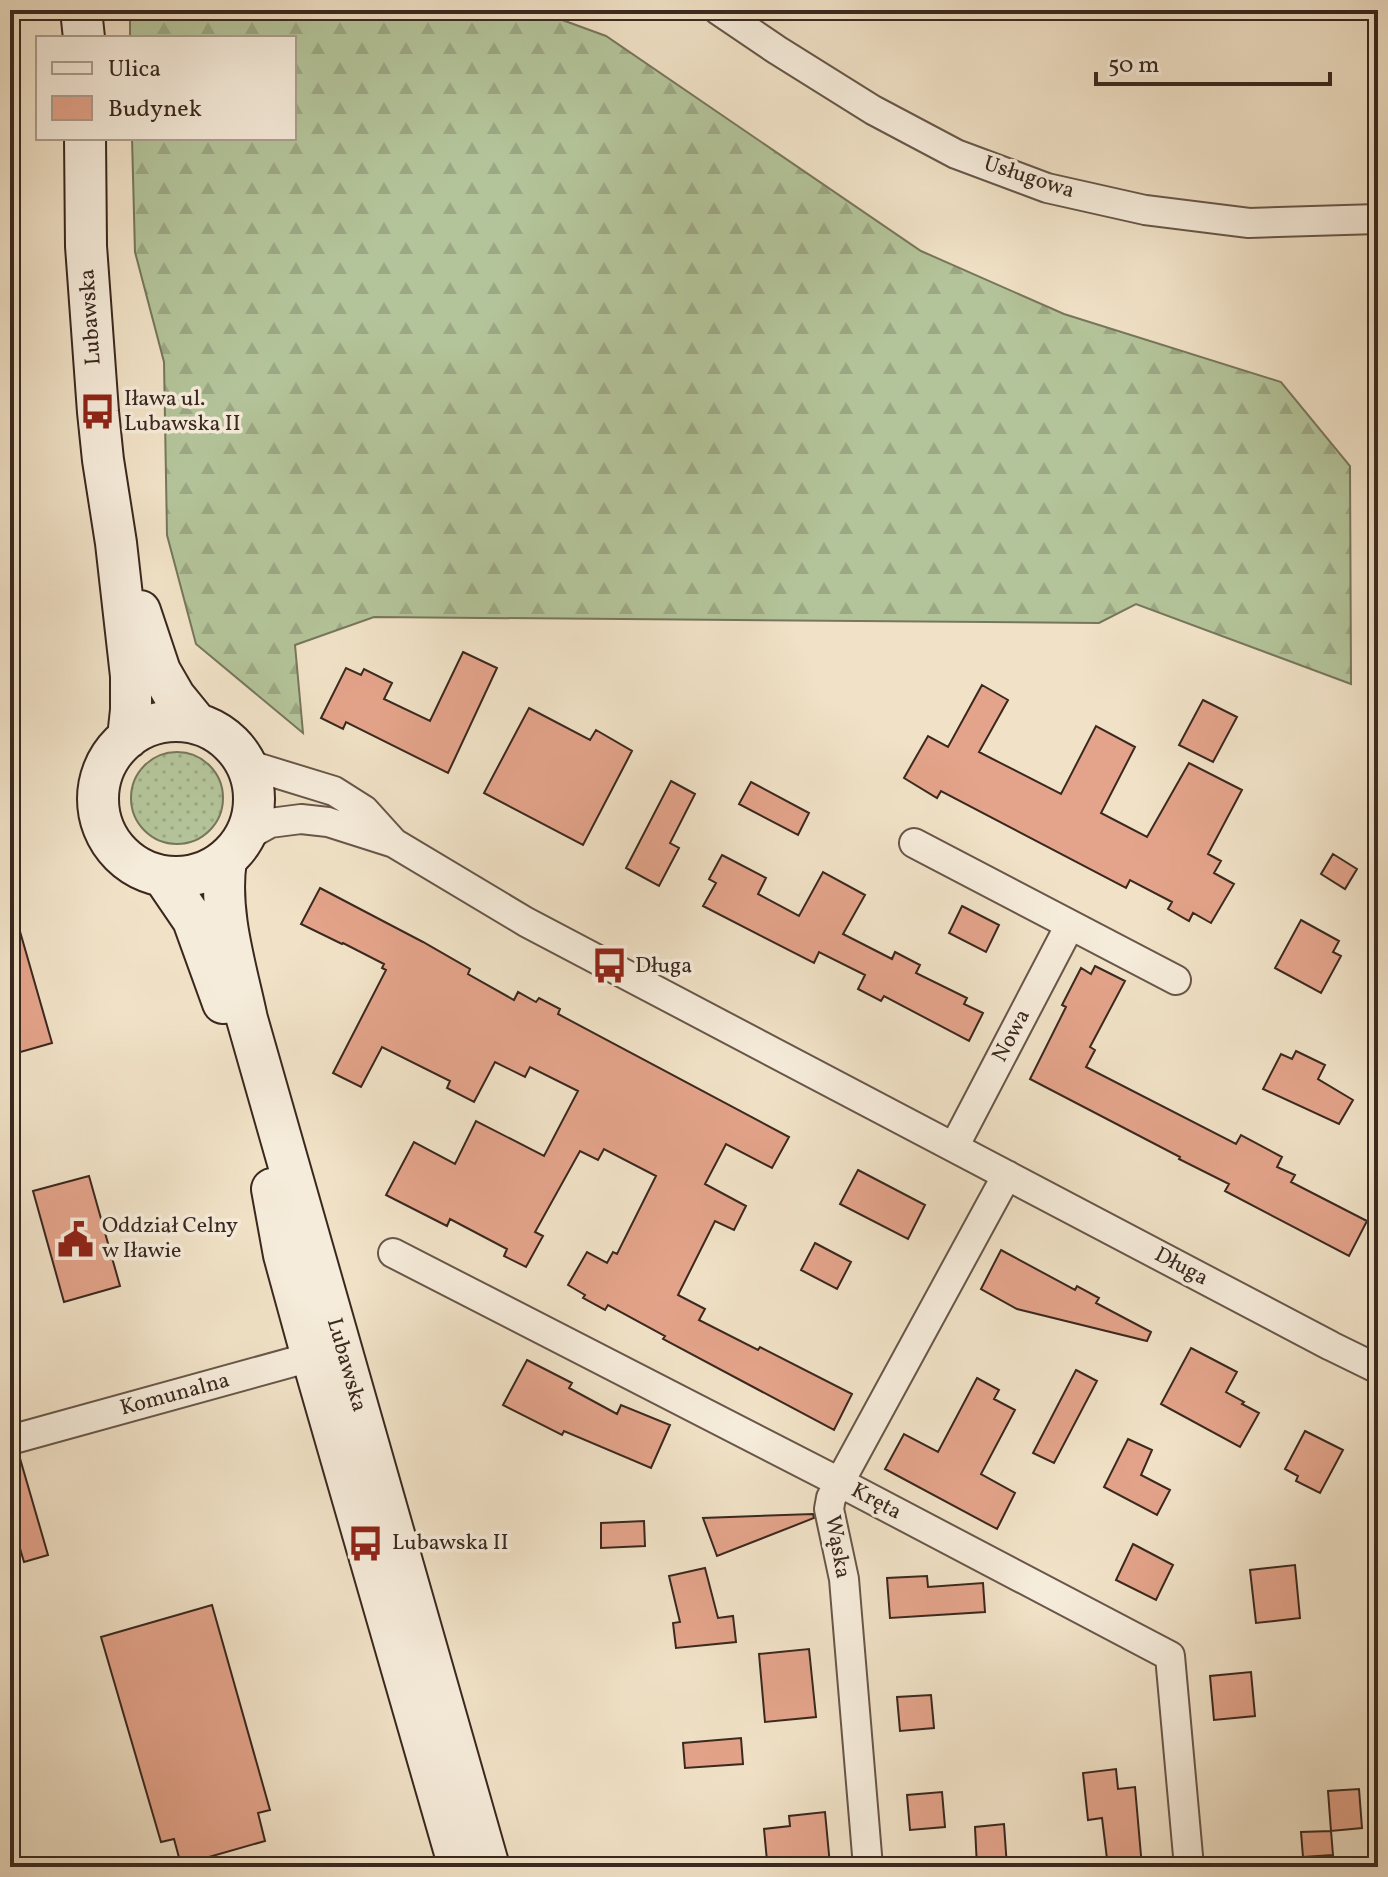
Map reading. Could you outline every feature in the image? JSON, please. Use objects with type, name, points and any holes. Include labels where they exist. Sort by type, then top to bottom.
[{"type":"main road","points":[[83,10],[84,36]]},
{"type":"main road","name":"Lubawska","points":[[85,140],[86,246],[98,412],[131,676],[128,738]]},
{"type":"main road","name":"Lubawska","points":[[116,543],[160,671],[175,697],[197,724]]},
{"type":"main road","points":[[179,721],[197,724],[226,740],[246,764],[253,782],[255,801],[252,819],[236,848],[212,869],[196,875],[163,876],[142,869],[124,857],[110,840],[101,820],[98,798],[101,776],[116,749],[143,728],[179,721]]},
{"type":"main road","name":"Lubawska","points":[[236,848],[223,878],[225,911],[247,1019],[326,1353],[459,1867]]},
{"type":"main road","name":"Lubawska","points":[[163,876],[193,920],[243,1062],[265,1151],[284,1255],[326,1353],[489,1867]]},
{"type":"street","name":"Usługowa","points":[[718,10],[873,110],[956,154],[1047,188],[1145,210],[1249,223],[1378,219]]},
{"type":"street","name":"Długa","points":[[246,764],[334,791],[364,810],[394,843]]},
{"type":"street","name":"Długa","points":[[236,848],[270,823],[301,819],[328,822],[394,843],[526,922],[1378,1369]]},
{"type":"street","points":[[914,843],[1176,980]]},
{"type":"street","name":"Nowa","points":[[954,1147],[1070,925]]},
{"type":"street","name":"Wąska","points":[[868,1867],[844,1579],[829,1509],[831,1498],[1007,1175]]},
{"type":"street","name":"Kręta","points":[[393,1253],[1170,1656],[1189,1867]]},
{"type":"street","name":"Komunalna","points":[[10,1440],[326,1353]]},
{"type":"green space","points":[[130,10],[535,10],[606,36],[921,251],[1064,314],[1281,382],[1350,466],[1351,684],[1136,604],[1099,623],[374,617],[295,645],[303,733],[196,644],[167,535],[164,362],[135,252],[132,140],[296,140],[296,36],[130,36]]},
{"type":"green space","points":[[177,752],[203,760],[215,772],[223,798],[215,824],[203,836],[177,844],[151,836],[139,824],[131,798],[139,772],[151,760]]},
{"type":"building","points":[[463,652],[497,668],[448,773],[346,722],[343,729],[321,718],[346,668],[361,675],[364,669],[392,683],[384,699],[430,721]]},
{"type":"building","points":[[982,685],[1008,700],[979,752],[1061,794],[1096,726],[1135,747],[1101,813],[1147,837],[1189,763],[1242,790],[1208,854],[1221,861],[1214,873],[1234,884],[1211,923],[1193,913],[1189,921],[1168,909],[1172,902],[1130,880],[1126,888],[941,791],[937,798],[904,778],[928,736],[948,747]]},
{"type":"building","points":[[1203,700],[1237,717],[1213,762],[1179,745]]},
{"type":"building","points":[[529,708],[590,740],[596,730],[632,751],[583,845],[484,793]]},
{"type":"building","points":[[671,781],[695,794],[670,843],[679,848],[659,886],[626,868]]},
{"type":"building","points":[[751,782],[809,813],[798,835],[739,804]]},
{"type":"building","points":[[1333,854],[1357,869],[1345,889],[1321,874]]},
{"type":"building","points":[[722,855],[766,878],[758,894],[799,916],[823,872],[865,895],[843,934],[892,959],[895,952],[920,965],[916,973],[967,998],[964,1004],[983,1013],[969,1041],[884,996],[881,1001],[858,989],[865,975],[819,952],[814,963],[703,906],[716,883],[709,879]]},
{"type":"building","points":[[320,888],[470,969],[468,974],[514,1000],[518,992],[536,1002],[539,998],[560,1009],[558,1014],[789,1137],[772,1168],[726,1144],[705,1184],[746,1206],[734,1230],[715,1221],[678,1295],[705,1309],[699,1320],[852,1394],[834,1430],[663,1339],[665,1336],[608,1305],[605,1310],[568,1285],[587,1252],[607,1263],[613,1252],[617,1254],[656,1176],[604,1149],[598,1160],[580,1151],[535,1232],[543,1236],[526,1267],[504,1256],[507,1249],[450,1219],[447,1226],[386,1195],[414,1142],[455,1164],[476,1121],[544,1156],[578,1091],[530,1067],[525,1077],[495,1062],[474,1102],[447,1088],[450,1081],[382,1047],[361,1087],[333,1073],[386,970],[382,968],[384,964],[301,924]]},
{"type":"building","points":[[962,906],[999,925],[986,952],[949,933]]},
{"type":"building","points":[[1301,920],[1339,941],[1333,952],[1341,956],[1321,993],[1275,968]]},
{"type":"building","points":[[17,921],[52,1043],[10,1055],[10,922]]},
{"type":"building","points":[[1095,966],[1125,981],[1090,1047],[1095,1050],[1086,1067],[1236,1144],[1241,1135],[1282,1157],[1277,1167],[1295,1175],[1291,1182],[1367,1221],[1349,1256],[1225,1191],[1229,1184],[1030,1079],[1066,1007],[1062,1005],[1081,968],[1091,974]]},
{"type":"building","points":[[1296,1051],[1325,1065],[1318,1079],[1353,1100],[1339,1124],[1263,1089],[1281,1054],[1292,1059]]},
{"type":"building","points":[[858,1170],[925,1205],[908,1239],[840,1204]]},
{"type":"building","name":"Oddział Celny w Iławie","points":[[89,1176],[120,1286],[64,1302],[33,1191]]},
{"type":"building","points":[[815,1243],[851,1262],[837,1289],[801,1270]]},
{"type":"building","points":[[1001,1250],[1075,1290],[1077,1286],[1099,1298],[1096,1303],[1151,1332],[1147,1341],[1017,1309],[981,1289]]},
{"type":"building","points":[[1191,1348],[1237,1372],[1226,1392],[1259,1413],[1240,1447],[1161,1404]]},
{"type":"building","points":[[527,1360],[572,1383],[569,1388],[617,1414],[621,1405],[670,1425],[651,1468],[564,1431],[562,1435],[503,1405]]},
{"type":"building","points":[[1076,1370],[1097,1381],[1054,1463],[1033,1453]]},
{"type":"building","points":[[977,1378],[999,1390],[994,1399],[1015,1410],[981,1474],[1015,1493],[997,1529],[885,1469],[904,1434],[938,1452]]},
{"type":"building","points":[[1305,1431],[1343,1450],[1320,1493],[1296,1481],[1298,1476],[1285,1469]]},
{"type":"building","points":[[1128,1439],[1152,1450],[1141,1475],[1170,1490],[1157,1515],[1104,1487]]},
{"type":"building","points":[[19,1455],[48,1555],[24,1562],[10,1515],[10,1457]]},
{"type":"building","points":[[813,1514],[814,1518],[717,1556],[703,1518]]},
{"type":"building","points":[[644,1521],[645,1546],[601,1548],[601,1523]]},
{"type":"building","points":[[1133,1544],[1173,1565],[1156,1600],[1116,1580]]},
{"type":"building","points":[[1295,1565],[1300,1618],[1256,1623],[1250,1570]]},
{"type":"building","points":[[705,1568],[718,1618],[733,1616],[736,1642],[676,1648],[673,1623],[680,1622],[669,1576]]},
{"type":"building","points":[[927,1576],[928,1587],[983,1583],[985,1612],[890,1618],[887,1578]]},
{"type":"building","points":[[212,1605],[270,1810],[258,1813],[265,1841],[181,1865],[174,1839],[161,1842],[101,1637]]},
{"type":"building","points":[[809,1649],[816,1717],[765,1722],[759,1654]]},
{"type":"building","points":[[1251,1672],[1255,1716],[1214,1720],[1210,1676]]},
{"type":"building","points":[[931,1695],[934,1728],[900,1731],[897,1697]]},
{"type":"building","points":[[741,1738],[743,1764],[685,1768],[683,1743]]},
{"type":"building","points":[[1116,1769],[1118,1789],[1135,1787],[1142,1867],[1108,1867],[1102,1818],[1088,1820],[1083,1773]]},
{"type":"building","points":[[1359,1789],[1362,1828],[1331,1831],[1328,1791]]},
{"type":"building","points":[[942,1792],[945,1827],[910,1830],[907,1795]]},
{"type":"building","points":[[825,1812],[830,1865],[794,1867],[793,1858],[767,1861],[764,1829],[790,1826],[789,1816]]},
{"type":"building","points":[[1004,1824],[1007,1867],[977,1867],[975,1827]]},
{"type":"building","points":[[1331,1831],[1333,1855],[1303,1857],[1301,1832]]},
{"type":"place","name":"Iława ul. Lubawska II","points":[[98,412]]},
{"type":"place","name":"Długa","points":[[609,966]]},
{"type":"place","name":"Oddział Celny w Iławie","points":[[76,1239]]},
{"type":"place","name":"Lubawska II","points":[[366,1543]]}]
